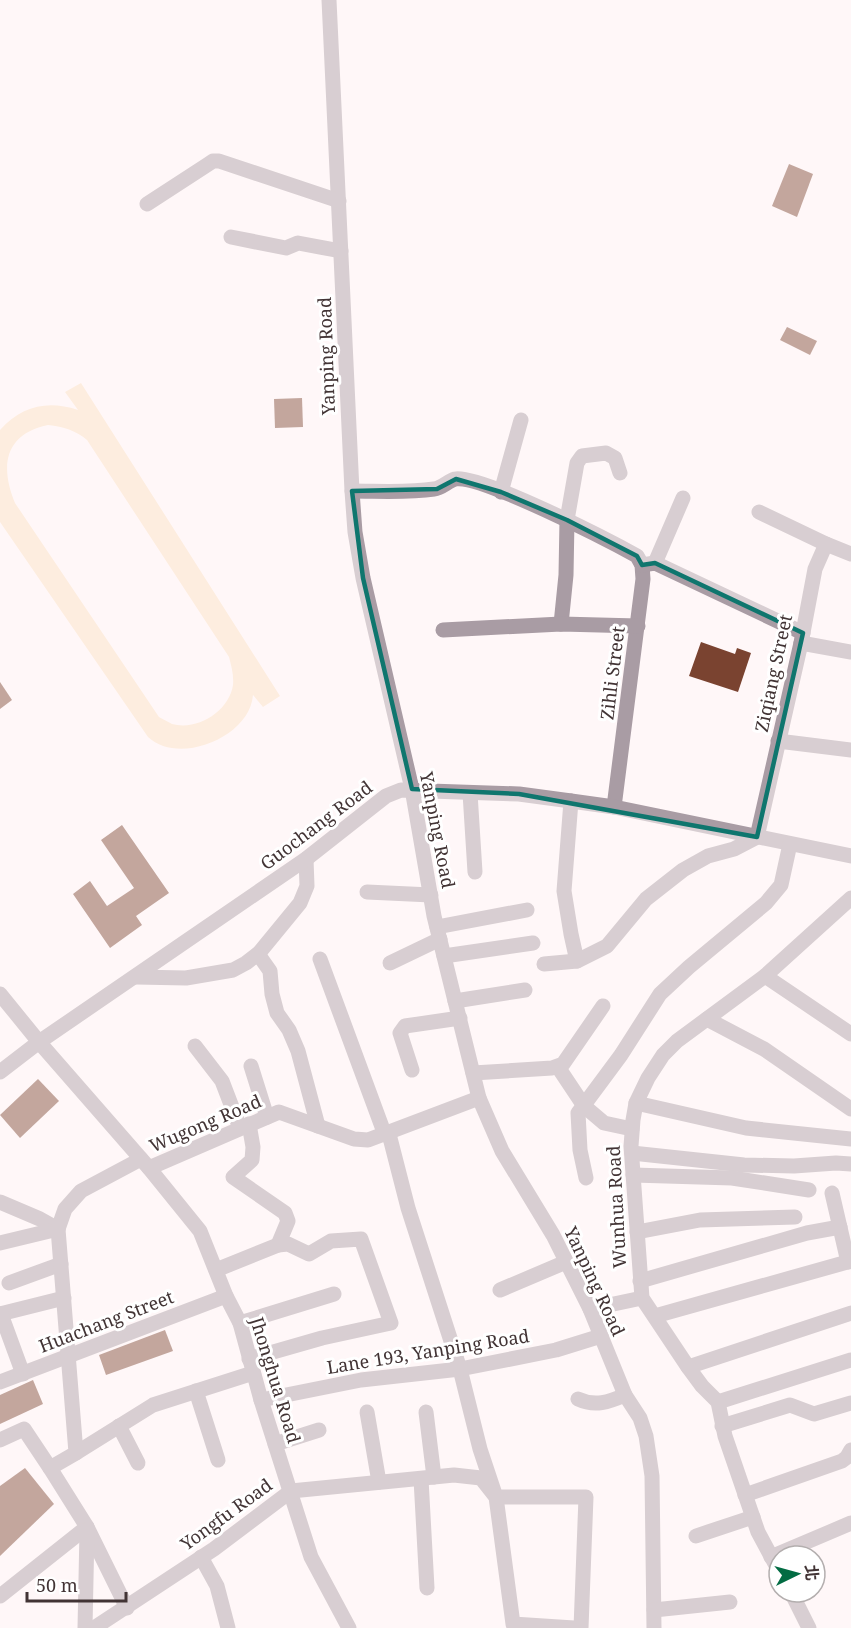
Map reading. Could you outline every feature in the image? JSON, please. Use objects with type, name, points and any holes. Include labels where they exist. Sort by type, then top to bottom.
[{"type":"street","name":"Yanping Road","points":[[328,0],[351,491],[363,578],[412,789],[444,956],[479,1098],[502,1151],[553,1235],[590,1309],[625,1395],[640,1418],[652,1476],[654,1628]]},
{"type":"street","points":[[147,204],[213,161],[219,161],[339,201]]},
{"type":"street","points":[[231,237],[286,248],[298,243],[341,251]]},
{"type":"street","points":[[501,492],[521,420]]},
{"type":"street","points":[[561,624],[566,575],[567,520],[577,463],[582,456],[606,453],[615,458],[620,473]]},
{"type":"street","points":[[351,491],[437,489],[456,479],[501,492],[567,520],[627,550],[648,564],[802,638],[851,652]]},
{"type":"street","points":[[648,564],[683,498]]},
{"type":"street","points":[[759,512],[851,554]]},
{"type":"street","name":"Ziqiang Street","points":[[757,837],[802,638],[815,569],[826,544]]},
{"type":"street","name":"Zihli Street","points":[[615,807],[643,579],[648,564]]},
{"type":"street","points":[[443,630],[561,624],[638,627]]},
{"type":"street","points":[[778,741],[851,750]]},
{"type":"street","name":"Guochang Road","points":[[0,1072],[39,1042],[306,859],[386,796],[401,790],[519,794],[615,807],[851,856]]},
{"type":"street","points":[[470,793],[475,872]]},
{"type":"street","points":[[571,801],[564,891],[578,961]]},
{"type":"street","points":[[543,964],[578,961],[607,946],[646,899],[683,870],[708,856],[734,849],[757,837]]},
{"type":"street","points":[[586,1178],[580,1150],[578,1113],[621,1055],[660,993],[766,903],[781,885],[790,844]]},
{"type":"street","points":[[136,977],[186,978],[233,970],[258,954],[300,903],[307,886],[306,859]]},
{"type":"street","points":[[367,892],[431,895]]},
{"type":"street","name":"Wunhua Road","points":[[718,1402],[688,1367],[642,1298],[632,1154],[632,1129],[636,1103],[663,1055],[677,1041],[765,976],[851,898]]},
{"type":"street","points":[[390,963],[439,933],[527,910]]},
{"type":"street","points":[[444,956],[533,943]]},
{"type":"street","points":[[258,954],[270,971],[272,994],[277,1013],[289,1030],[298,1051],[318,1126]]},
{"type":"street","points":[[320,959],[387,1134],[408,1208],[460,1369],[480,1449],[496,1497],[514,1626],[574,1628]]},
{"type":"street","points":[[765,976],[851,1034]]},
{"type":"street","points":[[455,1000],[525,990]]},
{"type":"street","name":"Jhonghua Road","points":[[0,994],[145,1163],[200,1231],[226,1296],[240,1323],[261,1400],[311,1557],[349,1628]]},
{"type":"street","points":[[473,1073],[558,1067],[564,1064],[603,1006]]},
{"type":"street","points":[[412,1070],[400,1033],[405,1026],[460,1018]]},
{"type":"street","points":[[707,1019],[764,1049],[851,1108]]},
{"type":"street","points":[[195,1046],[222,1082],[245,1126],[253,1147],[252,1160],[233,1177],[285,1213],[288,1221],[278,1245]]},
{"type":"street","points":[[251,1066],[267,1117]]},
{"type":"street","points":[[558,1067],[584,1106],[604,1123],[632,1129]]},
{"type":"street","name":"Wugong Road","points":[[58,1229],[65,1209],[81,1191],[145,1163],[279,1112],[354,1139],[368,1140],[479,1098]]},
{"type":"street","points":[[636,1103],[746,1128],[851,1139]]},
{"type":"street","points":[[632,1154],[744,1165],[851,1164]]},
{"type":"street","points":[[633,1175],[732,1178],[808,1190]]},
{"type":"street","points":[[655,1316],[849,1262],[832,1193]]},
{"type":"street","points":[[0,1202],[58,1229]]},
{"type":"street","points":[[637,1232],[700,1220],[795,1217]]},
{"type":"street","points":[[640,1281],[807,1233],[840,1227]]},
{"type":"street","points":[[0,1243],[58,1229]]},
{"type":"street","points":[[58,1229],[76,1453]]},
{"type":"street","points":[[50,1468],[153,1405],[196,1391],[322,1338],[391,1323],[361,1239],[331,1241],[309,1254],[288,1244],[278,1245],[216,1270]]},
{"type":"street","points":[[500,1290],[566,1262]]},
{"type":"street","points":[[9,1283],[61,1264]]},
{"type":"street","points":[[240,1323],[334,1294]]},
{"type":"street","name":"Huachang Street","points":[[0,1382],[226,1296]]},
{"type":"street","points":[[23,1374],[0,1314],[64,1298]]},
{"type":"street","points":[[590,1309],[642,1298]]},
{"type":"street","points":[[688,1367],[851,1313]]},
{"type":"street","name":"Lane 193, Yanping Road","points":[[261,1400],[361,1380],[460,1369],[556,1350],[601,1336]]},
{"type":"street","points":[[767,1549],[758,1532],[722,1426],[718,1402],[851,1360]]},
{"type":"street","points":[[196,1391],[218,1460]]},
{"type":"street","points":[[578,1399],[587,1403],[606,1403],[625,1395]]},
{"type":"street","points":[[722,1426],[790,1405],[814,1414],[851,1403]]},
{"type":"street","points":[[367,1412],[379,1482]]},
{"type":"street","points":[[426,1412],[427,1588]]},
{"type":"street","points":[[118,1426],[138,1463]]},
{"type":"street","points":[[0,1440],[24,1429],[87,1527],[127,1608]]},
{"type":"street","points":[[275,1444],[319,1430]]},
{"type":"street","points":[[746,1496],[840,1462],[848,1457],[851,1450]]},
{"type":"street","name":"Yongfu Road","points":[[94,1628],[201,1557],[291,1491],[454,1475],[481,1478],[496,1497]]},
{"type":"street","points":[[496,1497],[586,1497],[581,1628]]},
{"type":"street","points":[[696,1536],[753,1517]]},
{"type":"street","points":[[802,1544],[851,1523]]},
{"type":"street","points":[[0,1596],[87,1527]]},
{"type":"street","points":[[85,1628],[87,1527]]},
{"type":"street","points":[[201,1557],[217,1586],[228,1628]]},
{"type":"street","points":[[654,1610],[730,1602]]},
{"type":"street","points":[[797,1604],[809,1628]]},
{"type":"highlighted area","points":[[456,479],[501,492],[567,520],[637,556],[642,565],[655,563],[803,633],[757,837],[519,794],[412,789],[363,578],[352,491],[437,489]]},
{"type":"shaded area","points":[[81,383],[280,696],[263,707],[253,695],[249,710],[240,723],[211,743],[194,748],[177,749],[161,745],[148,737],[0,522],[0,430],[17,415],[36,407],[56,406],[78,410],[65,392]],"holes":[[[48,425],[74,431],[87,440],[229,657],[233,678],[230,694],[219,711],[202,722],[192,725],[172,724],[159,717],[15,503],[8,477],[9,454],[14,444],[22,436],[33,429]]]},
{"type":"building","points":[[789,164],[813,174],[797,217],[772,206]]},
{"type":"building","points":[[787,327],[817,341],[810,355],[780,340]]},
{"type":"building","points":[[302,398],[303,427],[275,428],[274,399]]},
{"type":"building","points":[[701,642],[735,654],[737,648],[751,653],[738,692],[689,676]]},
{"type":"building","points":[[0,682],[12,700],[0,709]]},
{"type":"building","points":[[122,825],[169,893],[136,916],[142,925],[110,948],[73,894],[90,881],[107,906],[134,888],[101,840]]},
{"type":"building","points":[[38,1079],[59,1101],[20,1138],[0,1115]]},
{"type":"building","points":[[165,1330],[173,1351],[106,1375],[99,1355]]},
{"type":"building","points":[[33,1380],[43,1404],[0,1424],[0,1395]]},
{"type":"building","points":[[25,1468],[54,1504],[0,1556],[0,1486]]}]
